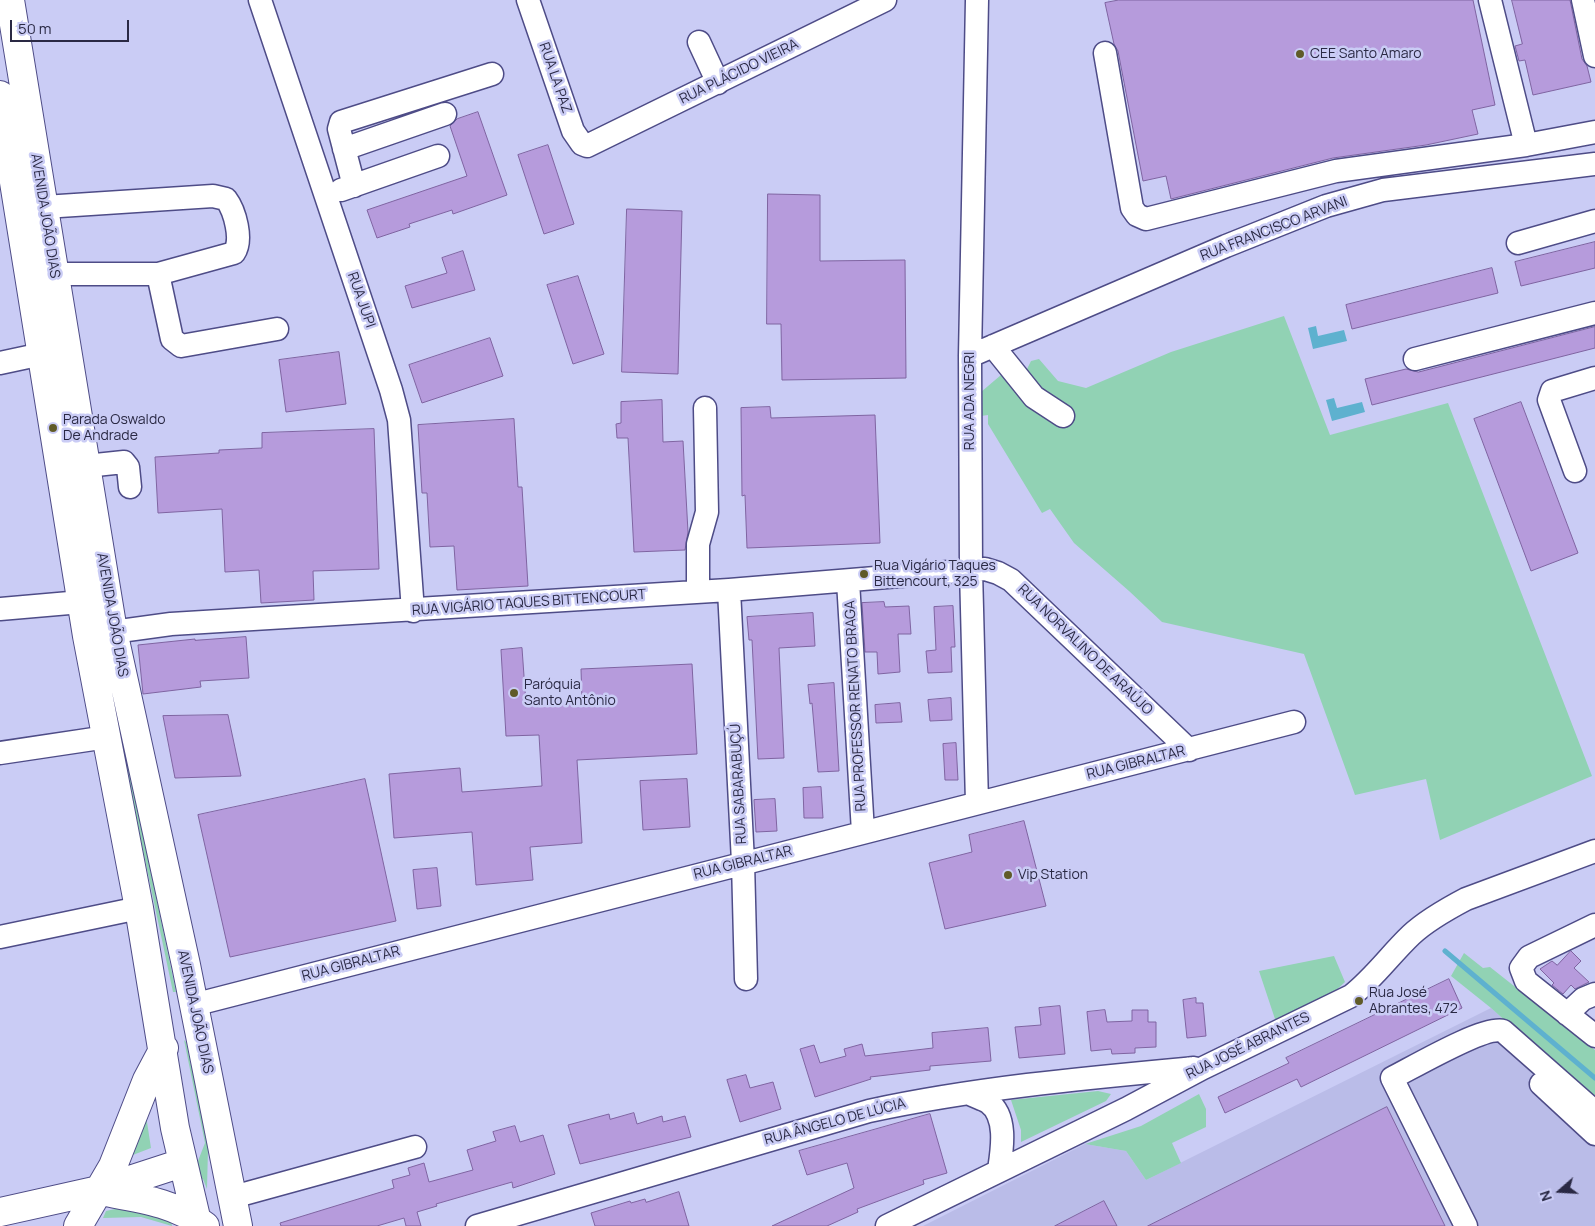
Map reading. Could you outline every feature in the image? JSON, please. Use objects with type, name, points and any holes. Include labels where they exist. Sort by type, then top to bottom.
[{"type":"main road","name":"AVENIDA JOÃO DIAS","points":[[10,0],[11,124],[6,166],[42,354],[86,636],[139,908],[182,1163],[200,1223]]},
{"type":"main road","name":"AVENIDA JOÃO DIAS","points":[[0,95],[44,208],[113,631],[238,1226]]},
{"type":"main road","points":[[78,1226],[113,1166],[139,1099],[162,1051],[193,1005]]},
{"type":"main road","points":[[0,1212],[99,1190],[182,1163]]},
{"type":"main road","points":[[99,1190],[169,1205],[200,1223]]},
{"type":"street","name":"RUA JUPI","points":[[260,0],[388,380],[399,420],[413,611]]},
{"type":"street","name":"RUA LA PAZ","points":[[528,0],[573,131],[582,144],[593,145]]},
{"type":"street","name":"RUA PLÁCIDO VIEIRA","points":[[593,145],[885,0]]},
{"type":"street","name":"RUA ADA NEGRI","points":[[977,0],[970,356],[977,803]]},
{"type":"street","points":[[1490,0],[1526,145]]},
{"type":"street","points":[[1583,0],[1595,56]]},
{"type":"street","points":[[700,42],[718,83]]},
{"type":"street","points":[[1105,52],[1132,208],[1137,215],[1146,219],[1336,171],[1526,145],[1595,132]]},
{"type":"street","points":[[354,186],[338,129],[343,121],[492,74]]},
{"type":"street","points":[[344,148],[445,114]]},
{"type":"street","points":[[326,195],[438,156]]},
{"type":"street","name":"RUA FRANCISCO ARVANI","points":[[970,356],[1226,246],[1326,206],[1383,190],[1595,164]]},
{"type":"street","points":[[44,208],[213,196],[226,200],[229,203],[239,236],[239,243],[234,253],[158,274],[55,274]]},
{"type":"street","points":[[1518,242],[1595,221]]},
{"type":"street","points":[[158,274],[172,339],[177,345],[186,347],[277,329]]},
{"type":"street","points":[[1415,360],[1595,313]]},
{"type":"street","points":[[992,346],[1034,397],[1063,416]]},
{"type":"street","points":[[0,363],[42,354]]},
{"type":"street","points":[[1575,471],[1549,400],[1550,395],[1552,391],[1595,378]]},
{"type":"street","points":[[698,592],[698,544],[707,512],[705,408]]},
{"type":"street","points":[[86,466],[124,462],[128,467],[130,487]]},
{"type":"street","name":"RUA VIGÁRIO TAQUES BITTENCOURT","points":[[86,636],[171,624],[413,611],[729,590],[972,570]]},
{"type":"street","name":"RUA NORVALINO DE ARAÚJO","points":[[972,570],[998,572],[1011,580],[1189,750]]},
{"type":"street","name":"RUA PROFESSOR RENATO BRAGA","points":[[848,581],[863,832]]},
{"type":"street","name":"RUA SABARABUÇÚ","points":[[729,590],[743,862],[746,979]]},
{"type":"street","points":[[0,609],[81,602]]},
{"type":"street","name":"RUA GIBRALTAR","points":[[193,1005],[743,862],[1294,722]]},
{"type":"street","points":[[0,753],[107,737]]},
{"type":"street","name":"RUA JOSÉ ABRANTES","points":[[887,1226],[1351,996],[1372,978],[1411,935],[1466,899],[1595,851]]},
{"type":"street","points":[[0,937],[139,908]]},
{"type":"street","points":[[1595,924],[1529,957],[1521,968],[1526,980],[1595,1036]]},
{"type":"street","points":[[1568,1014],[1583,999],[1595,994]]},
{"type":"street","points":[[1466,1226],[1392,1078],[1482,1033],[1498,1030],[1503,1031],[1595,1112]]},
{"type":"street","points":[[1482,1033],[1555,1096],[1595,1134]]},
{"type":"street","name":"RUA ÂNGELO DE LÚCIA","points":[[478,1226],[820,1124],[903,1104],[1116,1076],[1203,1068]]},
{"type":"street","points":[[1116,1076],[1126,1109]]},
{"type":"street","points":[[970,1094],[989,1103],[1001,1124],[1002,1143],[999,1170]]},
{"type":"street","points":[[1555,1096],[1595,1124]]},
{"type":"street","points":[[233,1197],[415,1147]]},
{"type":"shaded area","points":[[1316,326],[1318,336],[1344,330],[1347,341],[1313,349],[1308,328]]},
{"type":"shaded area","points":[[1334,398],[1337,408],[1362,402],[1365,412],[1332,421],[1326,400]]},
{"type":"shaded area","points":[[1491,1008],[1595,1101],[1595,1226],[923,1226],[1085,1144],[1126,1151],[1146,1180]]},
{"type":"green space","points":[[1284,316],[1330,435],[1448,403],[1592,776],[1440,840],[1426,779],[1355,795],[1304,654],[1162,622],[1074,543],[1050,509],[1042,513],[988,424],[988,415],[981,416],[981,392],[1001,375],[1015,382],[1025,373],[1031,361],[1039,359],[1058,381],[1086,388],[1171,352]]},
{"type":"green space","points":[[104,649],[176,992],[173,992],[103,662]]},
{"type":"green space","points":[[1464,953],[1483,968],[1490,967],[1595,1050],[1595,1101],[1491,1008],[1451,976]]},
{"type":"green space","points":[[1334,956],[1345,982],[1330,996],[1276,1022],[1259,971]]},
{"type":"green space","points":[[184,1040],[206,1135],[208,1149],[207,1189],[203,1179],[197,1180],[196,1166],[205,1143]]},
{"type":"green space","points":[[1098,1091],[1111,1094],[1106,1101],[1021,1142],[1021,1130],[1011,1100]]},
{"type":"green space","points":[[1199,1094],[1206,1109],[1206,1127],[1172,1143],[1181,1163],[1146,1180],[1126,1151],[1085,1144],[1141,1126]]},
{"type":"green space","points":[[145,1109],[151,1148],[125,1158]]},
{"type":"green space","points":[[124,1207],[170,1215],[172,1226],[141,1217],[103,1218],[106,1211]]},
{"type":"building","name":"CEE Santo Amaro","points":[[1119,0],[1473,0],[1495,105],[1472,110],[1478,134],[1426,145],[1333,158],[1171,199],[1166,176],[1143,181],[1118,51],[1114,44],[1105,3]]},
{"type":"building","points":[[1512,0],[1570,0],[1582,59],[1587,66],[1591,82],[1533,95],[1525,60],[1519,61],[1515,46],[1522,44]]},
{"type":"building","points":[[478,112],[507,195],[453,214],[452,210],[409,224],[410,227],[377,238],[367,210],[467,176],[450,126],[457,119]]},
{"type":"building","points":[[548,145],[574,224],[544,234],[518,155]]},
{"type":"building","points":[[768,194],[820,195],[820,261],[905,260],[906,378],[782,380],[781,324],[767,324]]},
{"type":"building","points":[[627,209],[682,211],[678,374],[622,372]]},
{"type":"building","points":[[1595,242],[1595,268],[1521,286],[1515,262]]},
{"type":"building","points":[[463,251],[475,290],[412,308],[405,286],[447,273],[442,258]]},
{"type":"building","points":[[1492,268],[1498,293],[1352,329],[1346,305]]},
{"type":"building","points":[[578,276],[604,354],[573,364],[547,285]]},
{"type":"building","points":[[1595,327],[1595,348],[1372,405],[1365,379],[1406,369],[1418,372]]},
{"type":"building","points":[[490,338],[503,376],[422,403],[409,365]]},
{"type":"building","points":[[339,352],[346,404],[286,412],[279,360]]},
{"type":"building","points":[[662,400],[663,442],[683,441],[688,532],[685,550],[634,552],[628,438],[617,438],[616,424],[621,423],[621,402]]},
{"type":"building","points":[[1521,402],[1578,553],[1531,571],[1474,419]]},
{"type":"building","points":[[770,407],[771,418],[875,415],[880,543],[747,548],[745,495],[742,496],[741,408]]},
{"type":"building","points":[[514,419],[518,487],[522,487],[528,586],[457,590],[454,546],[430,547],[427,493],[422,493],[418,425]]},
{"type":"building","points":[[374,429],[379,569],[313,571],[314,600],[261,603],[259,570],[225,572],[222,509],[158,513],[155,457],[219,453],[219,450],[262,448],[262,433]]},
{"type":"building","points":[[884,602],[885,607],[909,606],[911,634],[898,634],[900,672],[878,674],[877,652],[865,652],[862,603]]},
{"type":"building","points":[[953,606],[955,647],[951,647],[952,672],[928,673],[926,651],[936,650],[934,607]]},
{"type":"building","points":[[813,613],[815,646],[779,648],[784,758],[758,759],[752,640],[749,640],[747,617]]},
{"type":"building","points":[[246,637],[249,678],[200,681],[201,687],[143,694],[138,645],[195,639]]},
{"type":"building","points":[[522,648],[526,704],[582,701],[581,669],[692,664],[697,754],[577,760],[582,843],[530,847],[533,880],[476,885],[472,832],[394,838],[389,774],[460,768],[462,792],[542,786],[539,735],[506,736],[501,650]]},
{"type":"building","points":[[834,683],[839,771],[818,772],[812,703],[810,704],[808,685]]},
{"type":"building","points":[[951,698],[952,720],[930,721],[928,700]]},
{"type":"building","points":[[900,703],[902,722],[876,723],[875,705]]},
{"type":"building","points":[[228,715],[241,776],[175,778],[163,716]]},
{"type":"building","points":[[956,743],[958,780],[945,780],[943,744]]},
{"type":"building","points":[[365,779],[396,921],[230,957],[198,815]]},
{"type":"building","points":[[687,779],[690,827],[643,830],[640,781]]},
{"type":"building","points":[[821,787],[823,818],[804,818],[803,788]]},
{"type":"building","points":[[775,799],[777,831],[756,832],[754,800]]},
{"type":"building","points":[[1024,821],[1046,906],[945,929],[929,863],[972,852],[969,835]]},
{"type":"building","points":[[437,868],[441,906],[417,909],[413,870]]},
{"type":"building","points":[[1571,951],[1581,961],[1574,968],[1589,982],[1575,989],[1571,985],[1563,994],[1552,985],[1554,983],[1540,969],[1552,961],[1557,965]]},
{"type":"building","points":[[1449,979],[1462,1008],[1301,1087],[1297,1079],[1225,1113],[1218,1097],[1289,1063],[1286,1058]]},
{"type":"building","points":[[1196,998],[1196,1003],[1203,1003],[1206,1036],[1187,1038],[1183,1000]]},
{"type":"building","points":[[1060,1006],[1065,1054],[1019,1058],[1015,1027],[1041,1025],[1039,1008]]},
{"type":"building","points":[[1105,1010],[1107,1022],[1132,1021],[1132,1010],[1148,1010],[1148,1022],[1156,1022],[1156,1047],[1135,1048],[1135,1053],[1112,1054],[1111,1049],[1091,1051],[1087,1012]]},
{"type":"building","points":[[988,1028],[991,1061],[930,1066],[930,1070],[870,1077],[871,1079],[815,1097],[800,1049],[814,1045],[820,1063],[846,1056],[844,1049],[862,1044],[865,1056],[933,1048],[932,1033]]},
{"type":"building","points":[[746,1075],[750,1088],[773,1082],[781,1109],[740,1122],[727,1080]]},
{"type":"building","points":[[1387,1107],[1445,1226],[1148,1226]]},
{"type":"building","points":[[634,1113],[637,1124],[662,1116],[663,1122],[685,1116],[691,1137],[580,1164],[568,1125],[609,1114],[610,1119]]},
{"type":"building","points":[[930,1114],[947,1173],[923,1180],[924,1184],[857,1209],[858,1212],[827,1226],[772,1226],[854,1188],[847,1163],[807,1175],[799,1151]]},
{"type":"building","points":[[515,1126],[520,1142],[543,1135],[555,1174],[513,1188],[512,1182],[436,1204],[437,1206],[417,1212],[421,1226],[406,1226],[404,1218],[377,1226],[281,1226],[280,1223],[394,1188],[392,1180],[410,1175],[408,1168],[424,1163],[429,1182],[473,1170],[467,1150],[496,1141],[493,1132]]},
{"type":"building","points":[[679,1192],[689,1226],[595,1226],[591,1213],[630,1201],[631,1203],[645,1199],[646,1202]]},
{"type":"building","points":[[1104,1201],[1117,1226],[1055,1226]]},
{"type":"waterway","points":[[1445,951],[1595,1078]]},
{"type":"place","name":"CEE Santo Amaro","points":[[1300,54]]},
{"type":"place","name":"Parada Oswaldo De Andrade","points":[[53,428]]},
{"type":"place","name":"Rua Vigário Taques Bittencourt, 325","points":[[864,574]]},
{"type":"place","name":"Paróquia Santo Antônio","points":[[514,693]]},
{"type":"place","name":"Vip Station","points":[[1008,875]]},
{"type":"place","name":"Rua José Abrantes, 472","points":[[1359,1001]]}]
